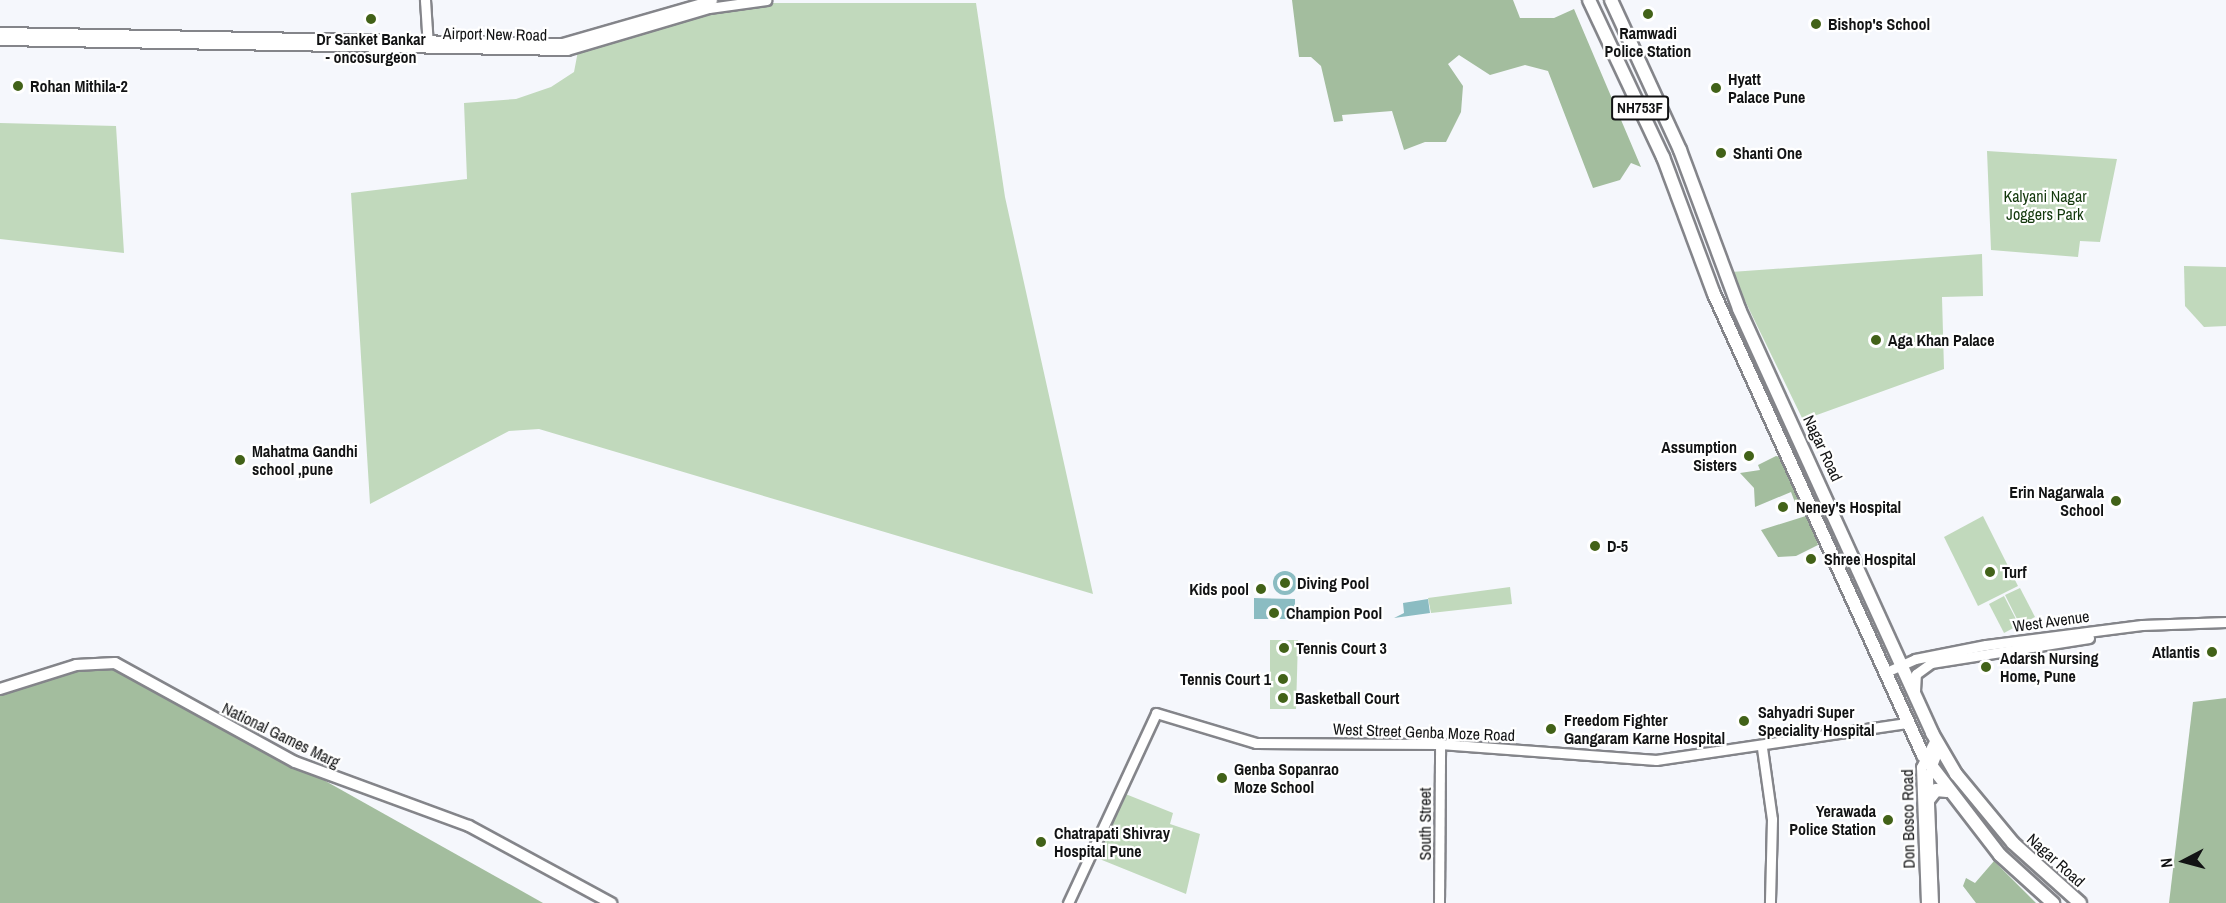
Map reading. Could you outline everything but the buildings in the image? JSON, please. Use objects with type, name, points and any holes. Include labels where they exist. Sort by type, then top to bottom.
[{"type":"highway","name":"Nagar Road","points":[[1589,0],[1663,157],[1690,237],[1884,673],[1926,760],[1947,791],[2000,855],[2053,903]]},
{"type":"highway","name":"Nagar Road","points":[[1611,0],[1624,22],[1680,150],[1701,218],[1937,743],[2013,843],[2079,903]]},
{"type":"highway","points":[[1624,22],[1628,0]]},
{"type":"highway","points":[[1685,224],[1695,225],[1701,218]]},
{"type":"highway","points":[[1690,237],[1707,231]]},
{"type":"highway","points":[[1929,799],[1936,790],[1947,791]]},
{"type":"main road","points":[[420,0],[425,45]]},
{"type":"main road","points":[[425,0],[425,45]]},
{"type":"main road","name":"Airport New Road","points":[[0,40],[425,45],[572,42],[711,3],[766,0]]},
{"type":"main road","name":"Airport New Road","points":[[0,32],[425,45]]},
{"type":"main road","name":"West Avenue","points":[[1884,673],[1900,665],[2057,635],[2142,625],[2226,622]]},
{"type":"main road","name":"West Avenue","points":[[1917,701],[1916,674],[1931,663],[2143,631],[2226,629]]},
{"type":"main road","name":"National Games Marg","points":[[0,688],[76,664],[115,663],[296,762],[469,826],[610,903]]},
{"type":"main road","name":"West Street Genba Moze Road","points":[[1068,903],[1156,712],[1256,743],[1440,744],[1653,760],[1762,748],[1908,723]]},
{"type":"main road","name":"Don Bosco Road","points":[[1926,903],[1926,760],[1937,743]]},
{"type":"main road","name":"South Street","points":[[1439,903],[1440,744]]},
{"type":"main road","points":[[1762,748],[1772,819],[1770,903]]},
{"type":"main road","name":"Don Bosco Road","points":[[1926,760],[1933,903]]},
{"type":"green space","points":[[1292,0],[1513,0],[1520,18],[1554,18],[1574,9],[1641,167],[1631,163],[1620,180],[1593,188],[1548,71],[1525,65],[1490,75],[1459,55],[1448,64],[1463,86],[1461,112],[1446,142],[1425,142],[1404,150],[1392,111],[1342,115],[1343,121],[1334,122],[1321,66],[1311,57],[1299,57]]},
{"type":"green space","points":[[752,3],[976,3],[1005,197],[1093,594],[539,429],[509,431],[370,504],[351,193],[467,179],[464,103],[516,99],[551,87],[574,72],[578,51]]},
{"type":"green space","points":[[0,123],[116,126],[124,253],[0,239]]},
{"type":"green space","name":"Kalyani Nagar Joggers Park","points":[[1987,151],[2117,159],[2100,242],[2080,241],[2078,257],[1991,250]]},
{"type":"green space","points":[[1982,254],[1983,296],[1942,297],[1944,369],[1803,420],[1731,272]]},
{"type":"green space","points":[[2184,266],[2226,267],[2226,326],[2204,327],[2185,306]]},
{"type":"green space","points":[[1776,456],[1787,459],[1808,511],[1799,513],[1791,492],[1755,507],[1754,488],[1740,473],[1760,470],[1758,465]]},
{"type":"green space","points":[[1809,515],[1818,545],[1796,556],[1778,557],[1761,530]]},
{"type":"green space","points":[[1983,516],[2018,586],[1978,606],[1944,537]]},
{"type":"green space","points":[[1510,587],[1512,604],[1431,613],[1428,598]]},
{"type":"green space","points":[[2020,588],[2035,617],[2020,625],[2005,595]]},
{"type":"green space","points":[[2004,596],[2019,625],[2004,633],[1989,604]]},
{"type":"green space","points":[[1270,640],[1298,640],[1296,709],[1270,709]]},
{"type":"green space","points":[[115,663],[543,903],[0,903],[0,695],[76,665]]},
{"type":"green space","points":[[2226,698],[2226,903],[2169,903],[2193,702]]},
{"type":"green space","points":[[1123,793],[1173,813],[1170,824],[1200,834],[1186,894],[1097,858]]},
{"type":"green space","points":[[1994,861],[2036,903],[1976,903],[1963,886],[1966,878],[1975,883]]},
{"type":"water","name":"Diving Pool","points":[[1285,571],[1294,574],[1297,583],[1294,592],[1285,595],[1276,592],[1273,583],[1276,574]]},
{"type":"water","name":"Champion Pool","points":[[1254,598],[1295,599],[1295,619],[1254,619]]},
{"type":"water","points":[[1428,599],[1430,613],[1394,618],[1404,613],[1403,603]]},
{"type":"place","name":"Ramwadi Police Station","points":[[1648,14]]},
{"type":"place","name":"Dr Sanket Bankar - oncosurgeon","points":[[371,19]]},
{"type":"place","name":"Bishop's School","points":[[1816,24]]},
{"type":"place","name":"Rohan Mithila-2","points":[[18,86]]},
{"type":"place","name":"Hyatt Palace Pune","points":[[1716,88]]},
{"type":"place","name":"Shanti One","points":[[1721,153]]},
{"type":"place","name":"Aga Khan Palace","points":[[1876,340]]},
{"type":"place","name":"Assumption Sisters","points":[[1749,456]]},
{"type":"place","name":"Mahatma Gandhi school ,pune","points":[[240,460]]},
{"type":"place","name":"Erin Nagarwala School","points":[[2116,501]]},
{"type":"place","name":"Neney's Hospital","points":[[1783,507]]},
{"type":"place","name":"D-5","points":[[1595,546]]},
{"type":"place","name":"Shree Hospital","points":[[1811,559]]},
{"type":"place","name":"Turf","points":[[1990,572]]},
{"type":"place","name":"Diving Pool","points":[[1285,583]]},
{"type":"place","name":"Kids pool","points":[[1261,589]]},
{"type":"place","name":"Champion Pool","points":[[1274,613]]},
{"type":"place","name":"Tennis Court 3","points":[[1284,648]]},
{"type":"place","name":"Atlantis","points":[[2212,652]]},
{"type":"place","name":"Adarsh Nursing Home, Pune","points":[[1986,667]]},
{"type":"place","name":"Tennis Court 1","points":[[1283,679]]},
{"type":"place","name":"Basketball Court","points":[[1283,698]]},
{"type":"place","name":"Sahyadri Super Speciality Hospital","points":[[1744,721]]},
{"type":"place","name":"Freedom Fighter Gangaram Karne Hospital","points":[[1551,729]]},
{"type":"place","name":"Genba Sopanrao Moze School","points":[[1222,778]]},
{"type":"place","name":"Yerawada Police Station","points":[[1888,820]]},
{"type":"place","name":"Chatrapati Shivray Hospital Pune","points":[[1041,842]]}]
